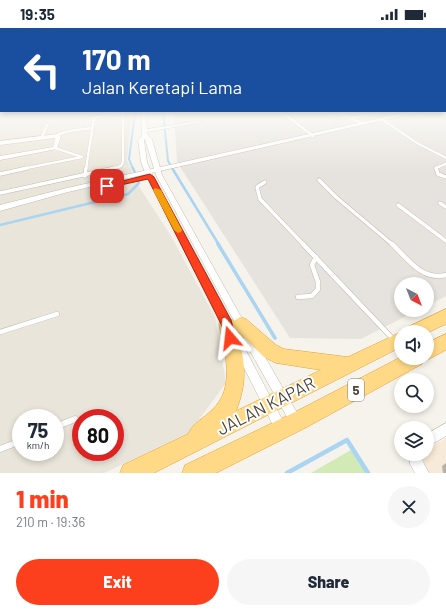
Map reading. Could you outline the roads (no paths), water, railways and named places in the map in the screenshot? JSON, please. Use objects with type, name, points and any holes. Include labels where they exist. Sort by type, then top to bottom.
[{"type":"highway","points":[[428,325],[446,316]]},
{"type":"highway","points":[[234,324],[270,351],[282,357],[349,365]]},
{"type":"highway","points":[[184,447],[222,414],[232,396],[237,378],[233,351],[234,324]]},
{"type":"highway","name":"JALAN KAPAR","points":[[131,473],[394,342]]},
{"type":"highway","points":[[434,348],[446,342]]},
{"type":"highway","name":"JALAN KAPAR","points":[[194,473],[403,365]]},
{"type":"street","points":[[145,132],[162,172],[234,324],[289,425]]},
{"type":"street","points":[[145,132],[141,140],[146,175],[234,324],[289,425]]},
{"type":"street","points":[[0,208],[54,195],[68,195],[146,175],[219,160],[226,156],[331,132]]},
{"type":"street","points":[[0,143],[58,135],[55,148],[0,158]]},
{"type":"street","points":[[434,436],[446,429]]},
{"type":"street","points":[[416,461],[422,473]]},
{"type":"lane","points":[[42,137],[44,132]]},
{"type":"lane","points":[[58,135],[65,132]]},
{"type":"lane","points":[[85,176],[91,132]]},
{"type":"lane","points":[[0,193],[116,169],[123,162],[123,132]]},
{"type":"lane","points":[[307,132],[313,136]]},
{"type":"lane","points":[[400,132],[417,143],[446,158]]},
{"type":"lane","points":[[55,148],[82,157]]},
{"type":"lane","points":[[0,174],[87,156]]},
{"type":"lane","points":[[446,164],[436,168],[438,174],[446,177]]},
{"type":"lane","points":[[319,180],[336,197],[373,227],[424,274],[438,277],[446,275]]},
{"type":"lane","points":[[265,182],[257,187],[260,199],[394,336]]},
{"type":"lane","points":[[440,203],[446,207]]},
{"type":"lane","points":[[398,205],[446,241]]},
{"type":"lane","points":[[298,297],[312,296],[318,289],[318,282],[312,265],[316,257]]},
{"type":"lane","points":[[0,332],[57,314]]},
{"type":"lane","points":[[0,449],[12,444]]},
{"type":"waterway","points":[[133,132],[129,159],[133,169]]},
{"type":"waterway","points":[[165,132],[168,161],[173,169]]},
{"type":"waterway","points":[[0,225],[128,194],[139,183],[133,168]]},
{"type":"waterway","points":[[172,168],[219,245]]},
{"type":"waterway","points":[[218,244],[275,338]]},
{"type":"waterway","points":[[287,473],[347,440],[368,473]]}]
